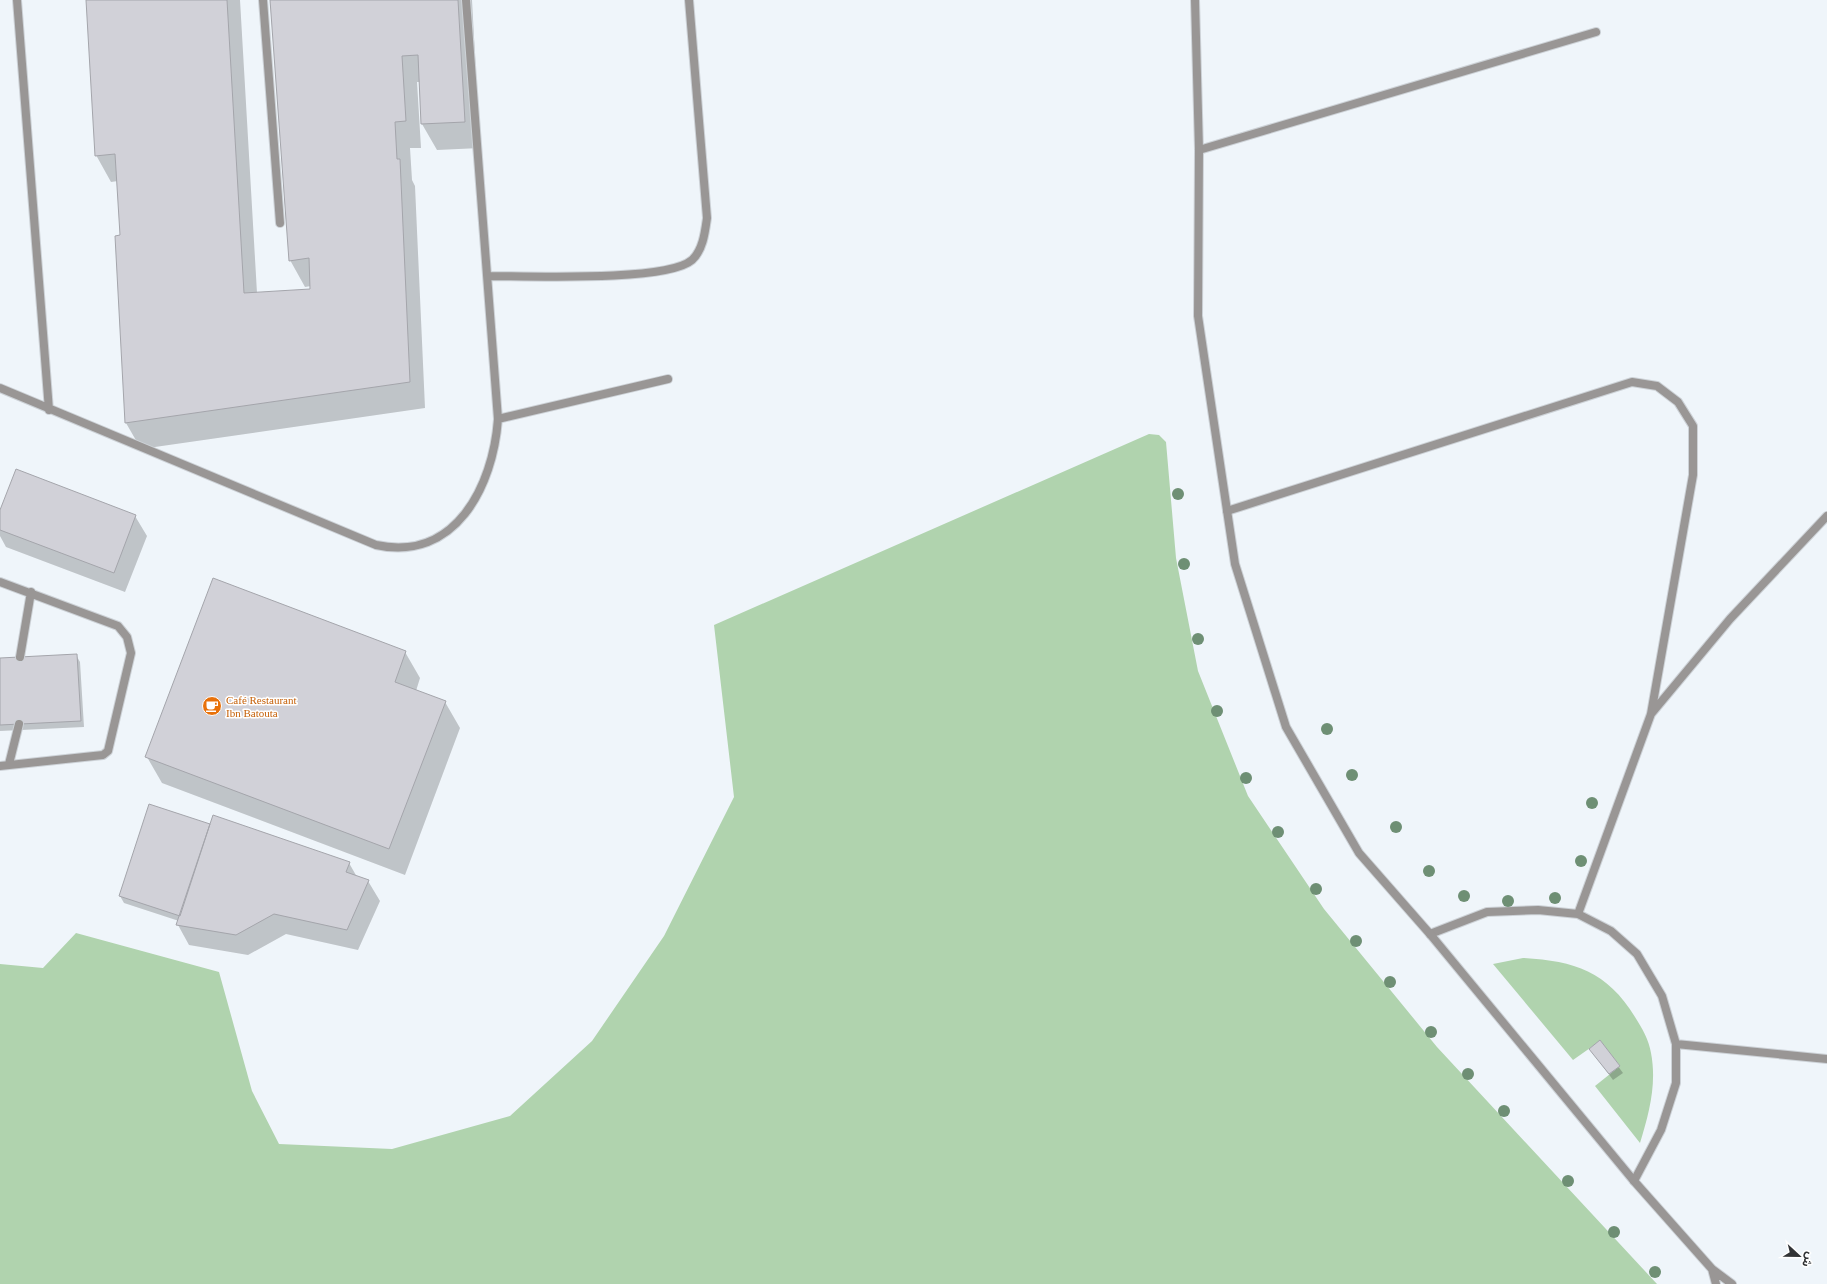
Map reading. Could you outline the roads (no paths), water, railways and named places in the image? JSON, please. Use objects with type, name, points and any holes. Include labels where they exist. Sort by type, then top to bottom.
[{"type":"street","points":[[17,0],[50,410]]},
{"type":"street","points":[[263,0],[280,223]]},
{"type":"street","points":[[0,388],[358,539],[392,548],[408,548],[425,544],[440,537],[454,527],[475,498],[483,482],[494,450],[498,419],[466,0]]},
{"type":"street","points":[[488,276],[644,274],[679,268],[692,260],[699,251],[707,218],[689,0]]},
{"type":"street","points":[[1195,0],[1199,150],[1198,316],[1236,564],[1286,727],[1359,853],[1430,934],[1634,1181],[1712,1269],[1732,1284]]},
{"type":"street","points":[[1199,150],[1596,32]]},
{"type":"street","points":[[498,419],[668,379]]},
{"type":"street","points":[[1227,511],[1632,382],[1657,386],[1678,402],[1693,426],[1693,474],[1651,714],[1578,914]]},
{"type":"street","points":[[1651,714],[1730,619],[1827,516]]},
{"type":"street","points":[[0,582],[32,592],[118,626],[127,637],[131,653],[108,751],[103,755],[0,766]]},
{"type":"street","points":[[20,657],[32,592]]},
{"type":"street","points":[[9,764],[19,724]]},
{"type":"street","points":[[1430,934],[1487,912],[1538,910],[1578,914],[1611,931],[1637,954],[1662,996],[1676,1044],[1676,1083],[1661,1130],[1634,1181]]},
{"type":"street","points":[[1676,1044],[1827,1060]]},
{"type":"street","points":[[1712,1269],[1716,1284]]},
{"type":"place","name":"Café Restaurant Ibn Batouta","points":[[212,706]]}]
